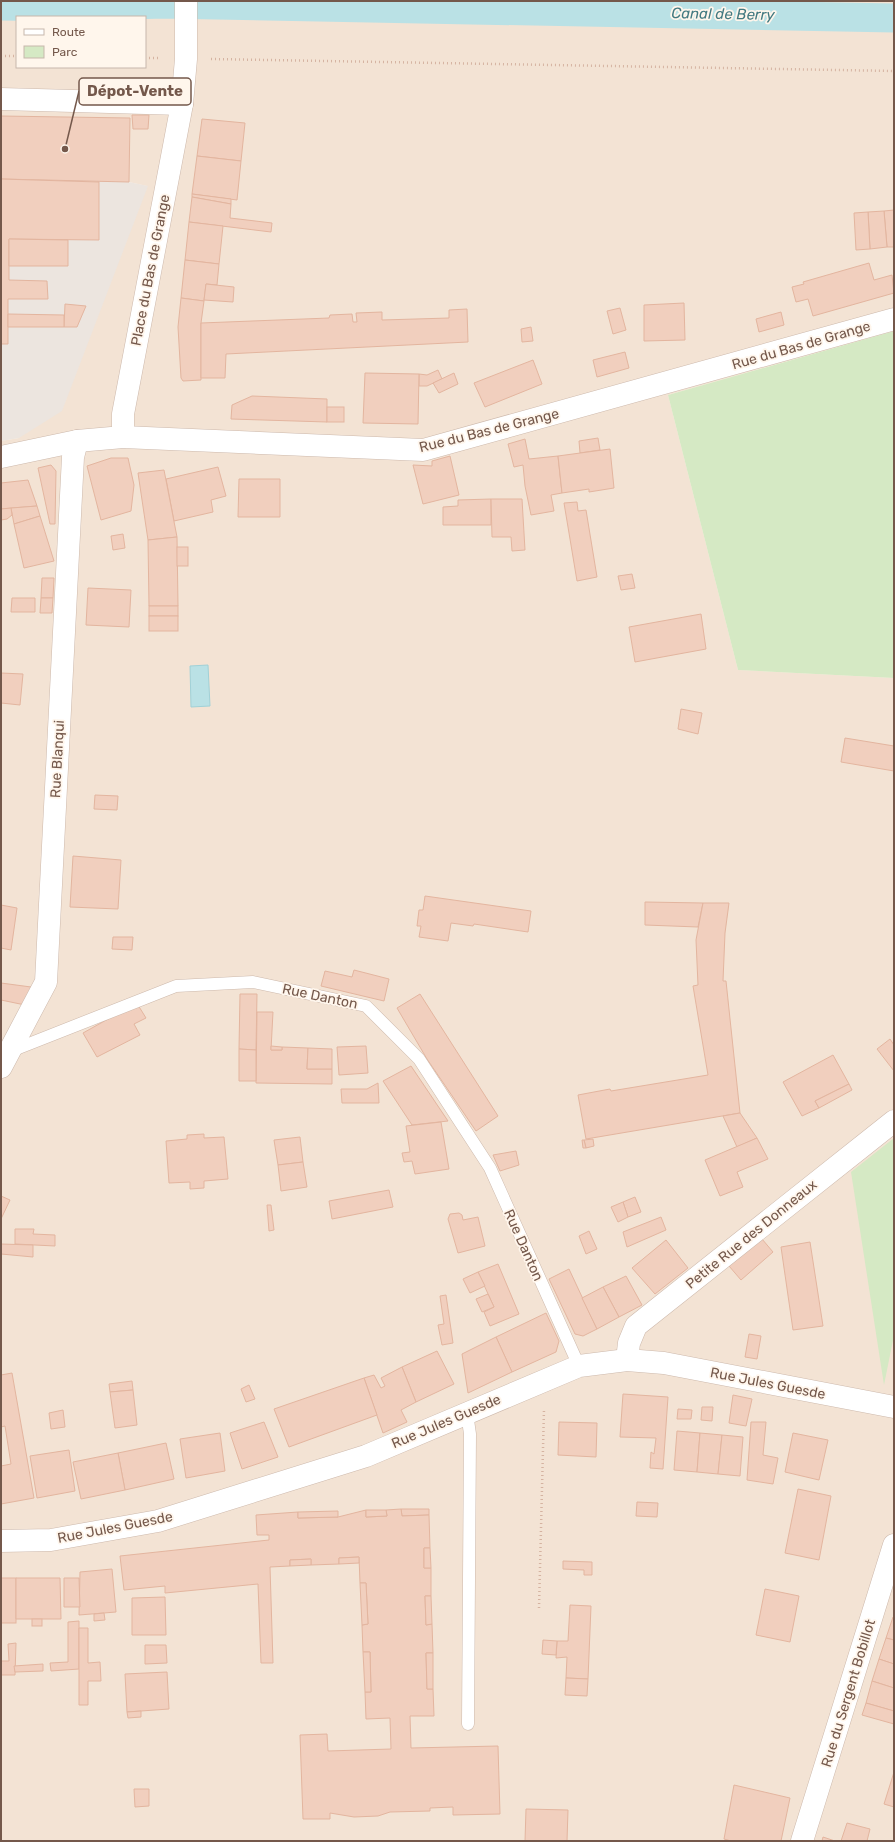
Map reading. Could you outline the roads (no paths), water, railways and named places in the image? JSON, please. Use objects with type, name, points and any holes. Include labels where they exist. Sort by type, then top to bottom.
[{"type":"street","name":"Place du Bas de Grange","points":[[123,437],[122,414],[182,104],[186,59],[186,1]]},
{"type":"street","points":[[1,99],[182,104]]},
{"type":"street","name":"Rue du Bas de Grange","points":[[1,457],[77,441],[123,437],[423,450],[894,318]]},
{"type":"street","name":"Rue Blanqui","points":[[5,1060],[46,982],[73,457],[77,441]]},
{"type":"street","name":"Petite Rue des Donneaux","points":[[627,1360],[629,1343],[636,1326],[894,1121]]},
{"type":"street","name":"Rue Jules Guesde","points":[[1,1541],[51,1540],[158,1521],[366,1456],[545,1379],[579,1366],[627,1360],[664,1363],[894,1407]]},
{"type":"street","name":"Rue du Sergent Bobillot","points":[[802,1841],[894,1545]]},
{"type":"lane","name":"Rue Danton","points":[[5,1060],[176,986],[252,982],[366,1006],[419,1059],[490,1168],[579,1366]]},
{"type":"lane","points":[[467,1413],[470,1434],[468,1724]]},
{"type":"water","points":[[208,665],[210,706],[191,707],[190,666]]},
{"type":"waterway","name":"Canal de Berry","points":[[66,7],[68,1]]},
{"type":"waterway","name":"Canal de Berry","points":[[1,6],[66,7],[163,4],[894,18]]},
{"type":"place","name":"Dépot-Vente","points":[[65,149]]}]
